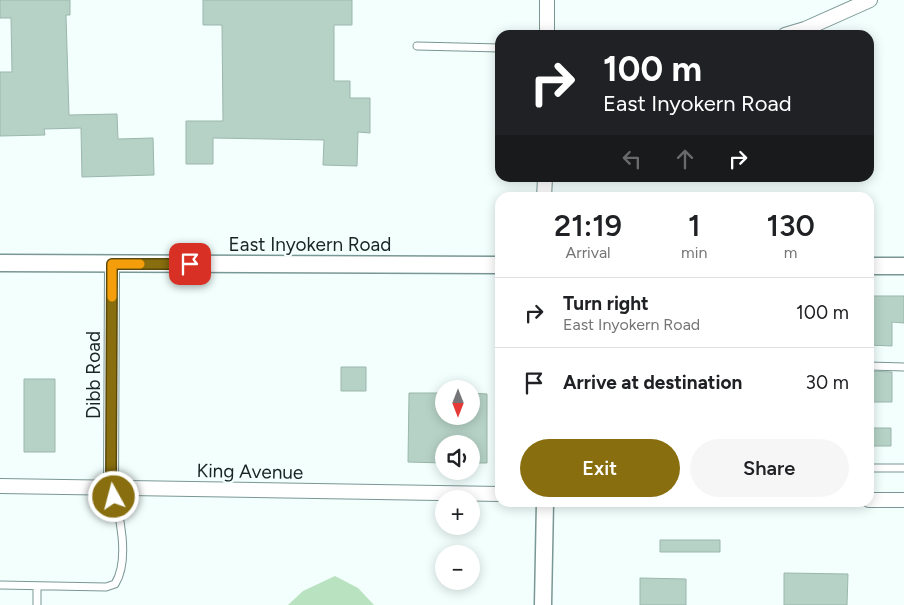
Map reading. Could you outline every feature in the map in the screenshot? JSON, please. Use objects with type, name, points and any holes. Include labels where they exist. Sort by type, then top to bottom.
[{"type":"street","points":[[547,0],[547,30]]},
{"type":"street","points":[[802,30],[870,0]]},
{"type":"street","name":"East Inyokern Road","points":[[0,263],[495,265]]},
{"type":"street","name":"Dibb Road","points":[[111,487],[112,264]]},
{"type":"street","points":[[874,266],[904,266]]},
{"type":"street","name":"King Avenue","points":[[0,486],[495,494]]},
{"type":"street","points":[[874,500],[904,500]]},
{"type":"street","points":[[543,605],[545,507]]},
{"type":"lane","points":[[417,46],[495,48]]},
{"type":"lane","points":[[874,366],[904,367]]},
{"type":"lane","points":[[874,468],[904,468]]},
{"type":"lane","points":[[0,585],[106,587],[115,584],[120,575],[122,525],[111,487]]},
{"type":"lane","points":[[37,586],[37,605]]},
{"type":"green space","points":[[335,576],[358,588],[374,605],[288,605],[303,591]]},
{"type":"building","points":[[0,0],[70,0],[70,15],[66,15],[69,115],[117,114],[118,139],[153,138],[154,175],[82,177],[81,128],[44,129],[45,135],[0,136],[0,72],[12,72],[11,18],[0,18]]},
{"type":"building","points":[[203,0],[352,0],[352,25],[334,25],[334,81],[350,81],[350,98],[370,98],[370,133],[358,132],[357,166],[323,165],[324,140],[213,138],[213,164],[186,164],[186,121],[223,121],[222,25],[203,25]]},
{"type":"building","points":[[874,296],[904,296],[904,323],[892,322],[892,346],[874,345]]},
{"type":"building","points":[[341,367],[366,367],[366,391],[341,391]]},
{"type":"building","points":[[874,371],[892,372],[892,402],[874,402]]},
{"type":"building","points":[[24,379],[55,379],[55,452],[24,452]]},
{"type":"building","points":[[409,393],[435,393],[435,425],[480,425],[480,394],[487,394],[487,463],[480,463],[480,435],[435,435],[435,463],[408,462]]},
{"type":"building","points":[[874,428],[891,428],[891,446],[874,446]]},
{"type":"building","points":[[660,540],[720,540],[720,552],[660,552]]},
{"type":"building","points":[[784,573],[848,574],[847,605],[784,605]]},
{"type":"building","points":[[640,578],[686,579],[686,605],[640,605]]},
{"type":"slow traffic","points":[[112,297],[112,264],[140,264]]},
{"type":"route","points":[[114,497],[111,487],[112,264],[190,264]]}]
